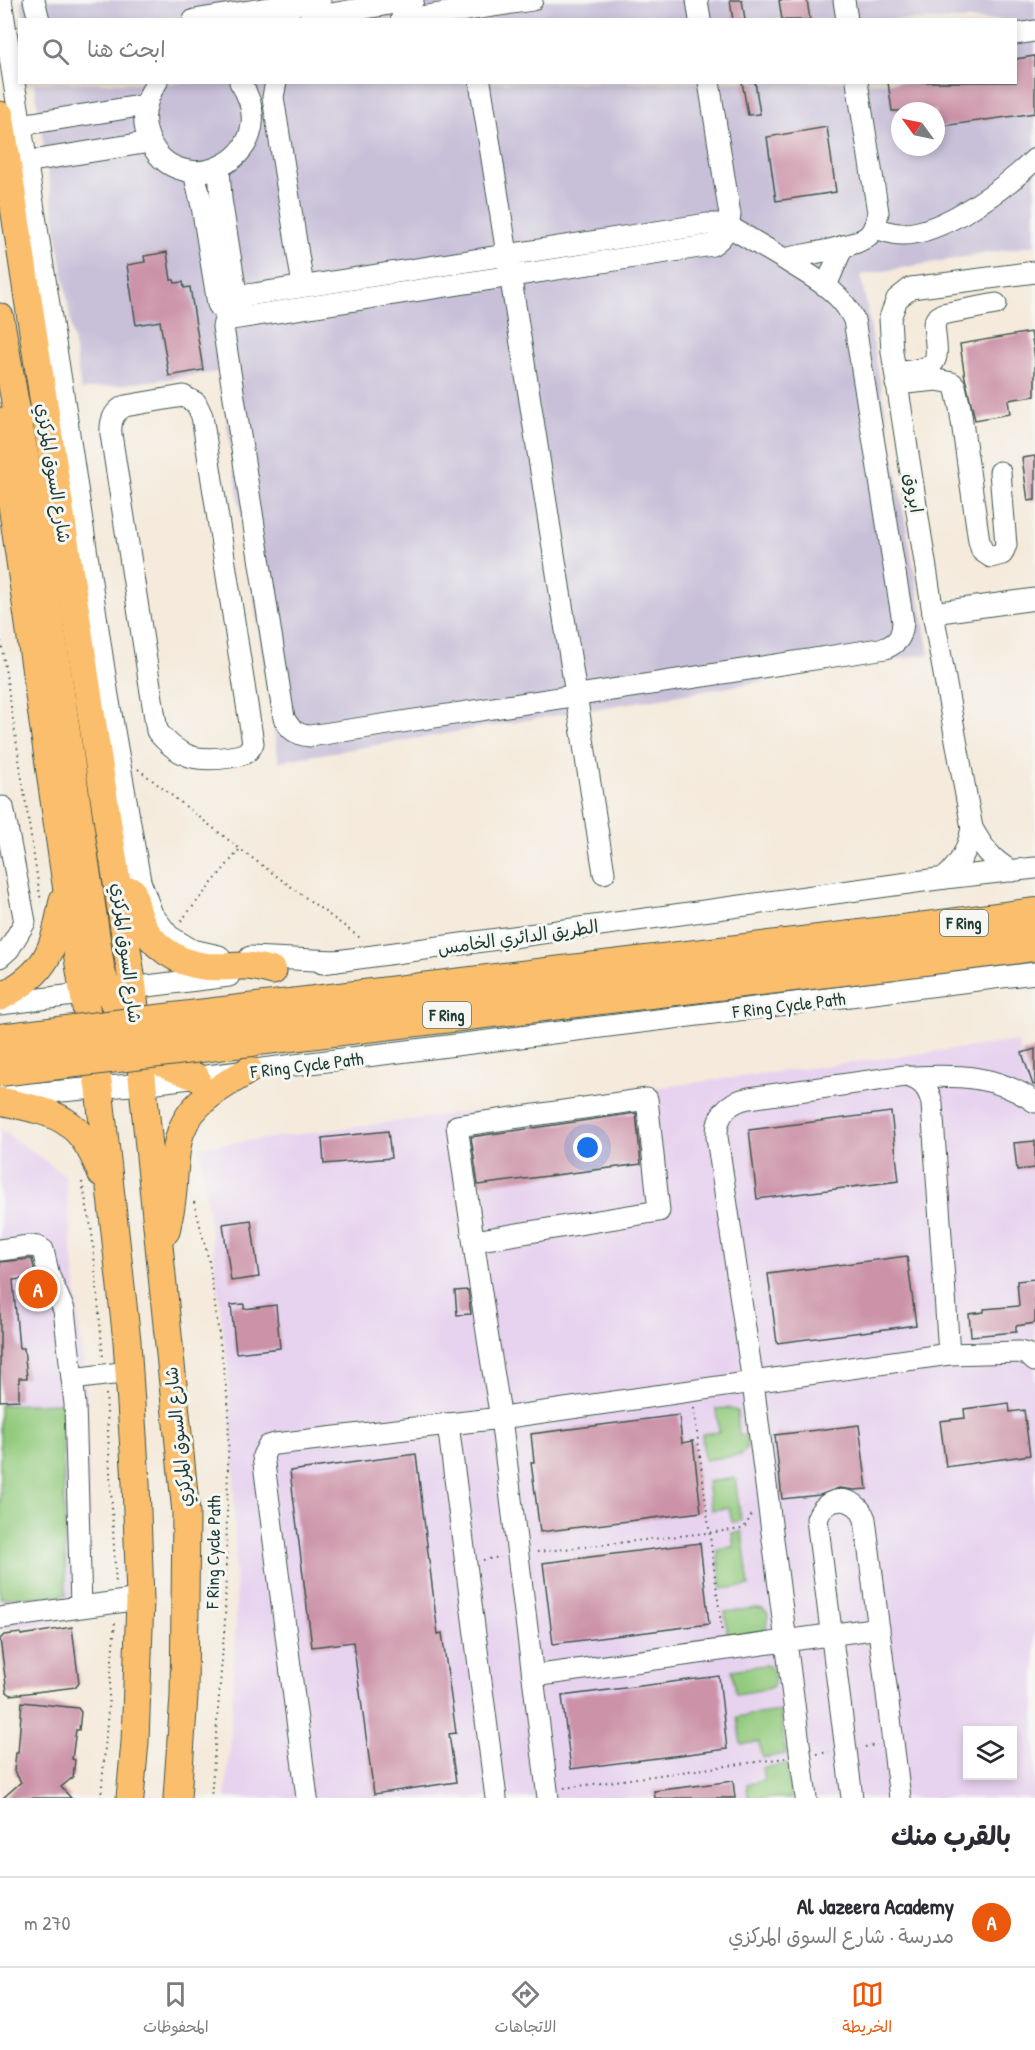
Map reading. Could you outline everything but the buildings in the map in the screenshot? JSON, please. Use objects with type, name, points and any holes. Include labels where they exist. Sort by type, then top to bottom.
[{"type":"highway","name":"F Ring","points":[[0,1040],[1035,914]]},
{"type":"highway","name":"F Ring","points":[[0,1070],[1035,945]]},
{"type":"main road","name":"شارع السوق المركزي","points":[[10,120],[24,275],[108,812],[108,991],[99,1088],[111,1201],[117,1373],[136,1483],[128,1600],[135,1742],[130,1798]]},
{"type":"main road","points":[[0,228],[9,250],[24,275]]},
{"type":"main road","points":[[0,317],[34,509],[101,970],[119,1016],[138,1042],[162,1062],[196,1077]]},
{"type":"main road","name":"شارع السوق المركزي","points":[[0,421],[4,478],[66,884],[108,991]]},
{"type":"main road","points":[[108,812],[141,921],[153,939],[169,953],[189,964],[253,966],[273,971]]},
{"type":"main road","points":[[0,997],[22,985],[42,965],[53,943],[66,884]]},
{"type":"main road","name":"شارع السوق المركزي","points":[[138,1042],[186,1513],[184,1696],[177,1798]]},
{"type":"main road","points":[[160,1262],[173,1193],[175,1149],[182,1128],[193,1111],[209,1095],[249,1070]]},
{"type":"main road","points":[[0,1099],[44,1111],[62,1119],[79,1132],[93,1151],[111,1201]]},
{"type":"street","name":"شارع السوق المركزي","points":[[1,0],[10,120],[25,160],[111,714],[140,880],[152,914],[169,936],[192,950],[205,954],[336,961]]},
{"type":"street","points":[[218,18],[289,12],[320,0]]},
{"type":"street","points":[[312,18],[413,0]]},
{"type":"street","points":[[424,18],[469,14],[532,0]]},
{"type":"street","points":[[697,0],[700,18]]},
{"type":"street","points":[[843,0],[847,18]]},
{"type":"street","points":[[1017,34],[1035,31]]},
{"type":"street","points":[[157,84],[146,105],[145,127],[150,142],[168,163],[194,172],[219,168],[237,156],[249,138],[253,117],[248,87]]},
{"type":"street","points":[[276,84],[273,97],[303,286]]},
{"type":"street","points":[[480,84],[604,873]]},
{"type":"street","points":[[194,172],[218,304],[234,312],[510,277],[712,245],[723,236],[730,215],[710,84]]},
{"type":"street","points":[[784,259],[864,240],[874,227],[878,212],[857,84]]},
{"type":"street","points":[[10,120],[146,105]]},
{"type":"street","points":[[25,160],[38,160],[150,142]]},
{"type":"street","points":[[874,227],[885,232],[903,234],[931,229],[1004,186],[1035,159]]},
{"type":"street","points":[[219,168],[234,312]]},
{"type":"street","points":[[708,224],[728,226],[784,259],[826,286],[844,301],[850,311],[858,339],[903,622],[902,635],[898,642],[886,648],[302,736],[288,726],[283,710],[223,327],[248,295],[303,286],[708,224]]},
{"type":"street","points":[[826,286],[843,246]]},
{"type":"street","name":"ابروق","points":[[1012,871],[992,857],[980,844],[972,828],[933,613],[895,379],[890,318],[897,299],[910,288],[1035,272]]},
{"type":"street","points":[[895,379],[928,368],[933,364],[936,358],[934,324],[942,314],[996,304]]},
{"type":"street","points":[[895,379],[937,380],[952,383],[955,386],[979,541],[982,551],[991,556],[1002,554],[1006,545],[1000,472]]},
{"type":"street","points":[[183,396],[196,403],[202,416],[253,743],[245,754],[208,760],[196,759],[181,752],[162,738],[157,731],[139,610],[111,425],[113,416],[125,406],[183,396]]},
{"type":"street","points":[[933,613],[1035,599]]},
{"type":"street","points":[[0,957],[9,949],[25,922],[1,802]]},
{"type":"street","name":"ابروق","points":[[945,878],[963,858],[972,828]]},
{"type":"street","name":"الطريق الدائري الخامس","points":[[0,1004],[273,971],[945,878],[1035,868]]},
{"type":"street","points":[[0,1099],[142,1084],[1035,973]]},
{"type":"street","points":[[806,1798],[753,1383],[717,1137],[719,1119],[731,1104],[739,1100],[905,1076],[949,1076],[984,1080],[1003,1084],[1035,1102]]},
{"type":"street","points":[[914,1077],[927,1088],[932,1104],[949,1354]]},
{"type":"street","points":[[474,1241],[659,1210],[647,1099],[457,1126],[474,1241],[501,1418],[547,1794]]},
{"type":"street","points":[[0,1250],[29,1246],[43,1250],[49,1276],[64,1310],[75,1404],[81,1606]]},
{"type":"street","points":[[307,1798],[264,1452],[268,1446],[501,1418],[949,1354],[1019,1352],[1032,1356]]},
{"type":"street","points":[[72,1379],[117,1373]]},
{"type":"street","points":[[448,1425],[496,1798]]},
{"type":"street","points":[[852,1798],[817,1519],[823,1508],[837,1500],[848,1501],[860,1508],[865,1519],[900,1798]]},
{"type":"street","points":[[0,1618],[128,1600]]},
{"type":"street","points":[[533,1676],[879,1628]]},
{"type":"street","name":"شارع السوق المركزي","points":[[121,1798],[135,1742]]},
{"type":"path","points":[[0,635],[41,903]]},
{"type":"path","points":[[169,936],[240,849],[370,945]]},
{"type":"path","points":[[81,1173],[117,1373],[116,1558],[128,1600],[101,1798]]},
{"type":"path","name":"F Ring Cycle Path","points":[[192,1195],[209,1261],[229,1409],[225,1621],[211,1798]]},
{"type":"path","points":[[692,1392],[724,1649]]},
{"type":"path","points":[[465,1563],[742,1529],[749,1521],[757,1504],[768,1501]]},
{"type":"path","points":[[547,1794],[893,1743]]},
{"type":"shaded area","points":[[21,0],[1035,0],[1035,245],[861,275],[929,654],[279,761],[219,372],[81,390],[34,84],[1017,84],[1017,18],[24,18]]},
{"type":"shaded area","points":[[1017,1041],[1029,1078],[1035,1082],[1035,1798],[225,1798],[230,1748],[236,1619],[234,1475],[228,1369],[200,1147]]},
{"type":"shaded area","points":[[0,1129],[65,1175],[87,1403],[92,1618],[0,1629]]},
{"type":"green space","points":[[62,1403],[66,1595],[0,1598],[0,1405]]},
{"type":"green space","points":[[728,1408],[737,1411],[739,1436],[746,1435],[747,1448],[741,1455],[704,1460],[702,1434],[719,1432],[716,1409]]},
{"type":"green space","points":[[735,1478],[741,1521],[732,1522],[729,1508],[711,1510],[707,1482]]},
{"type":"green space","points":[[742,1532],[749,1586],[722,1589],[717,1549],[734,1547],[732,1533]]},
{"type":"green space","points":[[763,1609],[768,1614],[766,1629],[761,1632],[728,1637],[725,1612]]},
{"type":"green space","points":[[769,1666],[772,1670],[773,1686],[736,1694],[732,1670]]},
{"type":"green space","points":[[780,1711],[786,1754],[762,1758],[759,1742],[741,1744],[737,1717]]},
{"type":"green space","points":[[787,1764],[791,1798],[748,1798],[747,1784],[764,1781],[762,1768]]},
{"type":"place","name":"Al Jazeera Academy","points":[[38,1289]]}]
